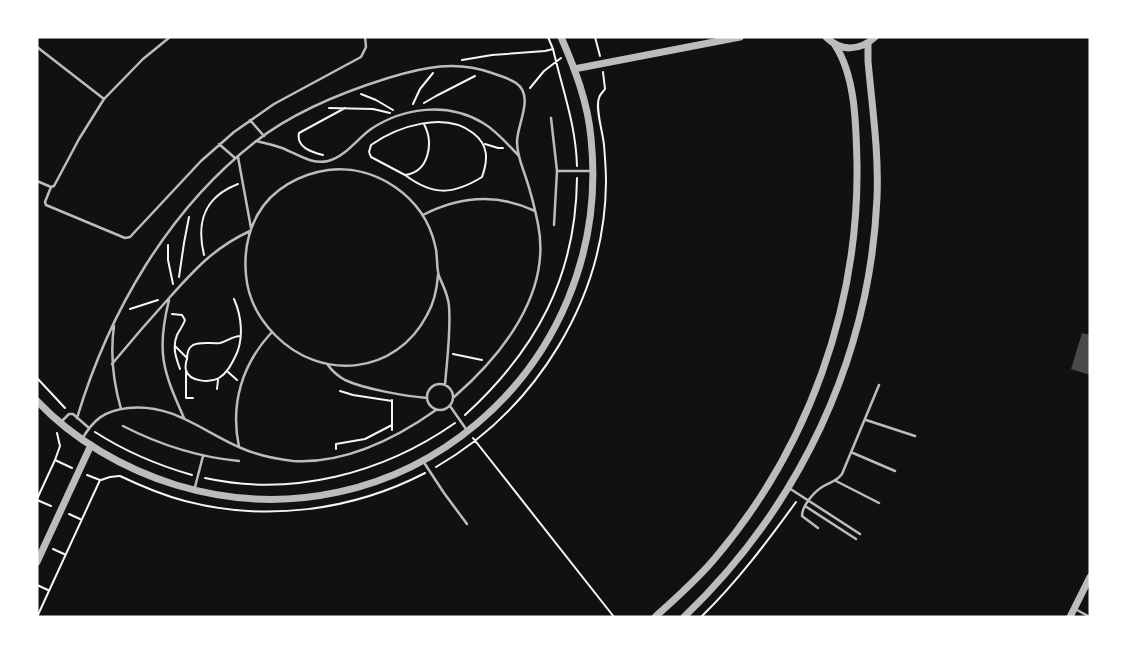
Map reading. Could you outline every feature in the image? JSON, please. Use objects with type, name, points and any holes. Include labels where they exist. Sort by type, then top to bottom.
[{"type":"street","points":[[37,401],[90,445],[136,470],[195,491],[229,497],[305,498],[344,491],[381,480],[423,461],[450,444],[481,421],[528,371],[560,320],[581,264],[588,235],[593,171],[591,136],[587,111],[561,37]]},
{"type":"street","points":[[574,69],[740,37]]},
{"type":"street","points":[[825,38],[835,45],[858,48],[875,37]]},
{"type":"street","points":[[684,617],[735,564],[789,488],[820,430],[853,342],[867,285],[875,226],[877,177],[869,43]]},
{"type":"street","points":[[655,617],[715,559],[758,502],[804,418],[833,340],[852,248],[857,178],[856,132],[848,76],[844,60],[835,45]]},
{"type":"street","points":[[37,562],[90,445]]},
{"type":"street","points":[[1070,617],[1090,577]]},
{"type":"lane","points":[[170,37],[143,59],[104,99],[57,182],[51,187],[46,205],[125,238],[130,237],[219,144],[274,104],[361,57],[366,47],[365,37]]},
{"type":"lane","points":[[37,47],[104,99]]},
{"type":"lane","points":[[78,418],[90,378],[117,316],[140,275],[195,199],[256,141],[314,107],[396,75],[456,65],[485,71],[518,84],[525,94],[525,100],[517,141],[535,211],[541,242],[540,257],[533,286],[516,327],[490,362],[454,397],[446,410],[436,410],[392,437],[368,447],[311,461],[293,461],[257,454],[184,418],[153,408],[121,409],[100,417],[82,439]]},
{"type":"lane","points":[[256,141],[314,161],[328,161],[338,157],[370,130],[398,115],[435,109],[468,116],[484,123],[519,156]]},
{"type":"lane","points":[[551,118],[557,172],[554,225]]},
{"type":"lane","points":[[250,120],[264,136]]},
{"type":"lane","points":[[219,144],[237,158],[251,230]]},
{"type":"lane","points":[[557,172],[593,171]]},
{"type":"lane","points":[[317,172],[359,172],[386,181],[398,189],[416,205],[422,215],[435,244],[438,259],[433,303],[419,329],[403,345],[385,357],[357,366],[328,365],[303,356],[281,341],[258,313],[247,284],[245,254],[251,230],[260,211],[286,185],[317,172]]},
{"type":"lane","points":[[37,181],[51,187]]},
{"type":"lane","points":[[422,215],[457,201],[475,198],[501,199],[535,211]]},
{"type":"lane","points":[[112,364],[144,325],[205,260],[226,243],[251,230]]},
{"type":"lane","points":[[438,275],[444,284],[449,304],[445,385]]},
{"type":"lane","points":[[170,297],[162,347],[166,376],[184,418]]},
{"type":"lane","points":[[115,321],[112,364],[121,409]]},
{"type":"lane","points":[[239,447],[236,415],[241,383],[250,361],[272,332]]},
{"type":"lane","points":[[328,365],[346,380],[427,398]]},
{"type":"lane","points":[[436,410],[427,398],[433,387],[445,385],[454,397]]},
{"type":"lane","points":[[818,528],[802,516],[802,511],[818,490],[836,481],[842,474],[880,385]]},
{"type":"lane","points":[[450,406],[467,431]]},
{"type":"lane","points":[[60,422],[71,414],[89,428]]},
{"type":"lane","points":[[866,420],[915,436]]},
{"type":"lane","points":[[123,426],[162,444],[203,456],[239,461]]},
{"type":"lane","points":[[852,452],[895,471]]},
{"type":"lane","points":[[195,491],[203,456]]},
{"type":"lane","points":[[423,461],[467,524]]},
{"type":"lane","points":[[836,481],[880,503]]},
{"type":"lane","points":[[789,488],[860,534]]},
{"type":"lane","points":[[805,506],[856,539]]},
{"type":"lane","points":[[1074,609],[1090,617]]},
{"type":"path","points":[[548,37],[553,49]]},
{"type":"path","points":[[525,94],[544,71],[569,55]]},
{"type":"path","points":[[410,111],[420,89],[439,66]]},
{"type":"path","points":[[418,110],[436,96],[485,71]]},
{"type":"path","points":[[349,92],[376,100],[398,115]]},
{"type":"path","points":[[314,107],[379,110],[398,115]]},
{"type":"path","points":[[338,157],[310,151],[301,145],[298,137],[303,129],[345,108]]},
{"type":"path","points":[[451,123],[466,128],[477,136],[484,144],[487,154],[482,177],[461,188],[443,191],[427,187],[369,155],[369,148],[374,143],[397,131],[424,124],[451,123]]},
{"type":"path","points":[[398,189],[405,175],[417,172],[423,166],[429,141],[424,124]]},
{"type":"path","points":[[484,144],[498,148],[509,145]]},
{"type":"path","points":[[205,260],[200,236],[203,213],[221,193],[243,183]]},
{"type":"path","points":[[471,184],[475,198]]},
{"type":"path","points":[[178,287],[184,243],[195,199]]},
{"type":"path","points":[[168,233],[168,260],[175,291]]},
{"type":"path","points":[[117,316],[141,304],[170,297]]},
{"type":"path","points":[[186,371],[195,379],[213,380],[228,371],[238,353],[240,336],[240,315],[234,299]]},
{"type":"path","points":[[166,313],[182,315],[185,320],[177,334],[175,346],[180,369]]},
{"type":"path","points":[[193,398],[186,398],[186,367],[190,348],[240,336]]},
{"type":"path","points":[[175,346],[187,357]]},
{"type":"path","points":[[448,353],[490,362]]},
{"type":"path","points":[[166,376],[186,367]]},
{"type":"path","points":[[228,371],[241,383]]},
{"type":"path","points":[[37,378],[71,414]]},
{"type":"path","points":[[217,389],[218,379]]},
{"type":"path","points":[[340,391],[392,401]]},
{"type":"path","points":[[391,392],[392,437]]},
{"type":"path","points":[[336,457],[336,444],[365,439],[392,425]]},
{"type":"path","points":[[55,460],[60,446],[57,431]]},
{"type":"path","points":[[467,431],[614,617]]},
{"type":"path","points":[[701,617],[758,554],[800,496]]},
{"type":"path","points":[[37,584],[49,590]]},
{"type":"building","points":[[1082,333],[1090,335],[1090,375],[1071,369]]}]
